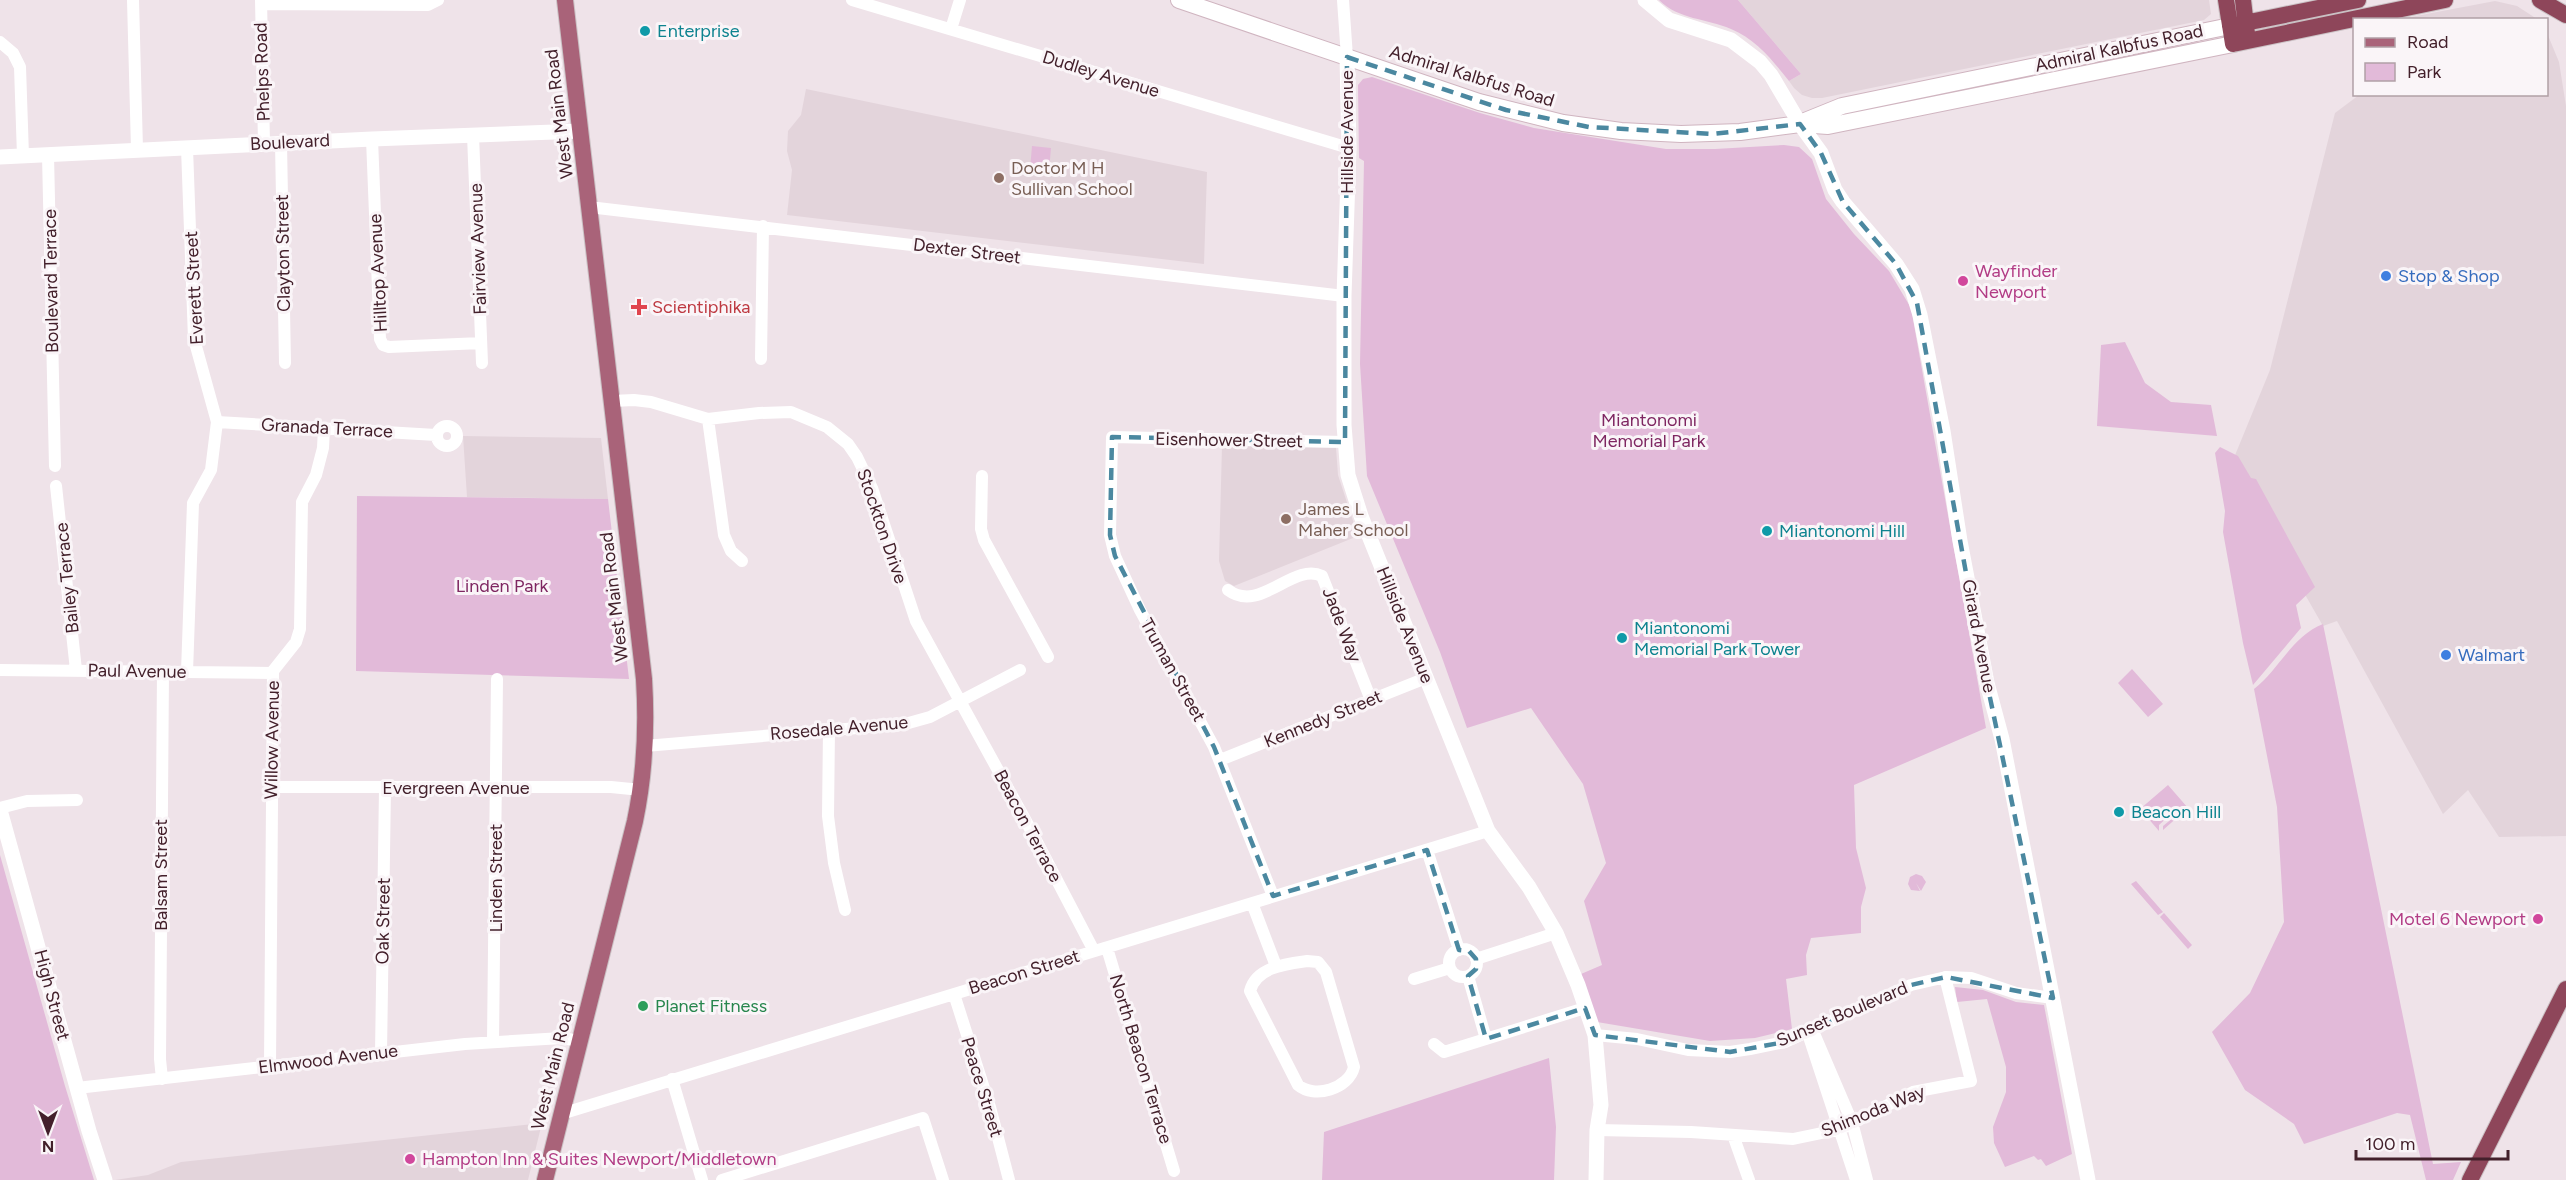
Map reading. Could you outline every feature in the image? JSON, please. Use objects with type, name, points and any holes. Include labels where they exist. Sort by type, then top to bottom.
[{"type":"highway","points":[[2226,0],[2238,25],[2241,42]]},
{"type":"highway","points":[[2238,25],[2243,0]]},
{"type":"highway","name":"Admiral Kalbfus Road","points":[[2238,25],[2358,0]]},
{"type":"highway","name":"Admiral Kalbfus Road","points":[[2358,18],[2445,0]]},
{"type":"highway","points":[[2540,0],[2566,15]]},
{"type":"highway","points":[[2561,0],[2566,10]]},
{"type":"highway","name":"Admiral Kalbfus Road","points":[[2241,42],[2353,19]]},
{"type":"highway","points":[[2470,1180],[2566,989]]},
{"type":"main road","name":"West Main Road","points":[[545,1180],[641,790],[645,746],[644,679],[565,0]]},
{"type":"main road","name":"Admiral Kalbfus Road","points":[[1179,0],[1506,110],[1589,127],[1648,133],[1712,134],[1800,124],[1828,126],[2241,42]]},
{"type":"main road","name":"Admiral Kalbfus Road","points":[[1800,124],[1842,106],[2238,25]]},
{"type":"street","points":[[133,0],[137,149]]},
{"type":"street","points":[[261,2],[428,5],[438,0]]},
{"type":"street","name":"Dudley Avenue","points":[[852,0],[1349,148]]},
{"type":"street","points":[[951,29],[960,0]]},
{"type":"street","name":"Hillside Avenue","points":[[1343,0],[1349,148],[1344,296],[1345,442],[1348,475],[1361,516],[1488,831],[1530,887],[1556,933],[1595,1035],[1601,1105],[1597,1130],[1596,1180]]},
{"type":"street","name":"Girard Avenue","points":[[1645,0],[1669,20],[1717,34],[1746,50],[1771,75],[1800,124],[1821,153],[1839,196],[1896,264],[1912,289],[1917,303],[1942,431],[1987,683],[2002,739],[2088,1180]]},
{"type":"street","name":"Phelps Road","points":[[261,2],[264,143]]},
{"type":"street","points":[[0,42],[13,53],[20,67],[23,156]]},
{"type":"street","name":"Boulevard","points":[[0,157],[264,143],[580,131]]},
{"type":"street","name":"Fairview Avenue","points":[[473,135],[482,363]]},
{"type":"street","name":"Hilltop Avenue","points":[[372,139],[380,339],[383,345],[389,347],[481,344]]},
{"type":"street","name":"Clayton Street","points":[[281,143],[285,363]]},
{"type":"street","name":"Everett Street","points":[[187,148],[194,339],[217,422],[211,470],[193,503],[187,672]]},
{"type":"street","name":"Boulevard Terrace","points":[[48,155],[55,466]]},
{"type":"street","name":"Dexter Street","points":[[589,207],[1344,296]]},
{"type":"street","points":[[761,359],[763,226]]},
{"type":"street","name":"Stockton Drive","points":[[612,401],[651,402],[708,419],[790,412],[827,428],[848,444],[872,488],[916,621],[959,702]]},
{"type":"street","points":[[708,419],[724,535],[730,551],[742,561]]},
{"type":"street","name":"Granada Terrace","points":[[217,422],[436,435]]},
{"type":"street","name":"Willow Avenue","points":[[270,1066],[273,673],[296,642],[300,629],[302,502],[316,475],[323,448],[324,428]]},
{"type":"street","name":"Eisenhower Street","points":[[1112,437],[1345,442]]},
{"type":"street","name":"Truman Street","points":[[1112,437],[1110,535],[1115,556],[1135,600],[1220,760],[1273,896]]},
{"type":"street","points":[[982,476],[981,529],[984,540],[1046,652]]},
{"type":"street","name":"Bailey Terrace","points":[[56,486],[76,670]]},
{"type":"street","name":"Jade Way","points":[[1228,590],[1240,597],[1251,597],[1311,573],[1322,576],[1371,700]]},
{"type":"street","name":"Paul Avenue","points":[[0,670],[273,673]]},
{"type":"street","name":"Rosedale Avenue","points":[[645,746],[905,724],[930,717],[1020,670]]},
{"type":"street","name":"Balsam Street","points":[[162,1079],[160,1048],[163,672]]},
{"type":"street","name":"Kennedy Street","points":[[1220,760],[1426,678]]},
{"type":"street","name":"Linden Street","points":[[493,1041],[497,679]]},
{"type":"street","name":"Beacon Terrace","points":[[959,702],[1101,950]]},
{"type":"street","points":[[829,729],[828,816],[834,863],[845,910]]},
{"type":"street","name":"Evergreen Avenue","points":[[272,787],[612,787],[641,790]]},
{"type":"street","name":"Oak Street","points":[[381,1053],[385,788]]},
{"type":"street","points":[[0,809],[27,801],[77,800]]},
{"type":"street","name":"High Street","points":[[0,809],[77,1088],[105,1180]]},
{"type":"street","name":"Beacon Street","points":[[561,1114],[1488,831]]},
{"type":"street","points":[[1427,850],[1459,950]]},
{"type":"street","points":[[1252,903],[1276,966]]},
{"type":"street","points":[[1476,958],[1556,933]]},
{"type":"street","name":"North Beacon Terrace","points":[[1101,950],[1174,1171]]},
{"type":"street","points":[[1459,950],[1469,951],[1476,958],[1476,969],[1468,976],[1457,976],[1450,968],[1451,957],[1459,950]]},
{"type":"street","points":[[1307,961],[1318,962],[1323,966],[1354,1067],[1350,1078],[1344,1084],[1317,1092],[1305,1091],[1298,1085],[1250,991],[1257,978],[1276,966],[1307,961]]},
{"type":"street","points":[[1414,979],[1450,968]]},
{"type":"street","points":[[1468,976],[1486,1039]]},
{"type":"street","name":"Sunset Boulevard","points":[[1595,1035],[1637,1039],[1688,1050],[1730,1052],[1785,1042],[1911,985],[1946,977],[1971,978],[2016,993],[2053,998]]},
{"type":"street","name":"Shimoda Way","points":[[1597,1130],[1792,1139],[1841,1129],[1914,1092],[1971,1081],[1946,977]]},
{"type":"street","name":"Peace Street","points":[[954,994],[990,1107],[1009,1180]]},
{"type":"street","points":[[1434,1044],[1444,1052],[1585,1008]]},
{"type":"street","points":[[1810,1032],[1852,1122],[1867,1180]]},
{"type":"street","points":[[1810,1032],[1856,1180]]},
{"type":"street","name":"Elmwood Avenue","points":[[77,1088],[493,1041],[562,1038],[580,1041]]},
{"type":"street","points":[[672,1080],[702,1180]]},
{"type":"street","points":[[722,1180],[923,1118],[942,1179]]},
{"type":"street","points":[[1733,1135],[1749,1180]]},
{"type":"highlighted area","points":[[1347,57],[1506,110],[1589,127],[1712,134],[1800,124],[1821,153],[1843,202],[1896,264],[1917,303],[1980,650],[2053,998],[1946,977],[1911,985],[1785,1042],[1730,1052],[1595,1035],[1585,1008],[1486,1039],[1468,976],[1476,969],[1476,959],[1469,951],[1459,950],[1427,850],[1273,896],[1214,747],[1115,556],[1110,535],[1112,437],[1345,442]]},
{"type":"shaded area","points":[[1738,0],[2209,0],[2211,14],[2204,20],[1822,98],[1812,98],[1802,95],[1794,88],[1789,81],[1801,74]]},
{"type":"shaded area","points":[[2495,1],[2517,6],[2535,18],[2405,18]]},
{"type":"shaded area","points":[[2548,35],[2559,62],[2566,106],[2566,836],[2499,837],[2468,790],[2443,814],[2337,621],[2323,626],[2231,465],[2270,370],[2335,113],[2358,96],[2548,96]]},
{"type":"shaded area","name":"Doctor M H Sullivan School","points":[[806,89],[1207,172],[1204,264],[787,215],[792,170],[787,151],[788,131],[801,115]]},
{"type":"shaded area","points":[[463,436],[601,438],[608,499],[467,497]]},
{"type":"shaded area","name":"James L Maher School","points":[[1222,446],[1336,448],[1338,475],[1358,536],[1234,586],[1225,581],[1219,561]]},
{"type":"shaded area","points":[[542,1123],[528,1180],[115,1180],[148,1175],[181,1162]]},
{"type":"green space","points":[[1659,0],[1738,0],[1801,74],[1789,81],[1763,51],[1740,33],[1722,25],[1684,15],[1667,7]]},
{"type":"green space","name":"Miantonomi Memorial Park","points":[[1372,77],[1480,113],[1534,128],[1666,149],[1784,145],[1799,147],[1812,159],[1826,199],[1854,234],[1889,271],[1911,308],[1986,728],[1854,785],[1856,848],[1866,888],[1861,907],[1861,933],[1811,938],[1806,955],[1807,975],[1786,979],[1792,1029],[1755,1038],[1710,1041],[1597,1022],[1581,974],[1602,965],[1584,901],[1606,863],[1583,784],[1531,708],[1467,728],[1440,652],[1367,476],[1360,364],[1364,161],[1359,158],[1358,85],[1363,79]]},
{"type":"green space","points":[[1032,146],[1051,148],[1049,171],[1030,169]]},
{"type":"green space","points":[[2125,342],[2145,383],[2171,402],[2211,405],[2217,436],[2097,426],[2101,345]]},
{"type":"green space","points":[[2220,447],[2238,456],[2251,478],[2256,479],[2315,587],[2296,605],[2301,628],[2253,685],[2223,532],[2225,511],[2215,453]]},
{"type":"green space","name":"Linden Park","points":[[357,496],[608,499],[629,679],[356,671]]},
{"type":"green space","points":[[2323,624],[2433,1164],[2461,1162],[2453,1180],[2426,1180],[2410,1115],[2397,1113],[2304,1144],[2294,1124],[2245,1090],[2212,1032],[2250,993],[2284,922],[2277,807],[2254,689],[2271,673],[2294,645],[2312,629]]},
{"type":"green space","points":[[2132,669],[2163,704],[2148,717],[2118,683]]},
{"type":"green space","points":[[2168,785],[2188,808],[2163,830],[2163,826],[2174,817],[2171,814],[2159,825],[2159,831],[2140,809]]},
{"type":"green space","points":[[0,855],[65,1086],[94,1180],[0,1180]]},
{"type":"green space","points":[[1916,874],[1922,876],[1926,882],[1921,891],[1916,883],[1920,891],[1911,890],[1908,884],[1910,877]]},
{"type":"green space","points":[[2136,881],[2163,912],[2158,915],[2131,884]]},
{"type":"green space","points":[[2164,913],[2192,945],[2188,949],[2160,917]]},
{"type":"green space","points":[[1955,987],[1983,990],[2016,1002],[2044,1005],[2072,1154],[2046,1166],[2041,1159],[2038,1160],[2034,1156],[2005,1167],[1994,1143],[1993,1127],[2006,1092],[2006,1067],[1987,999],[1957,1002]]},
{"type":"green space","points":[[1549,1058],[1556,1127],[1554,1180],[1322,1180],[1324,1132]]},
{"type":"place","name":"Enterprise","points":[[645,31]]},
{"type":"place","name":"Doctor M H Sullivan School","points":[[999,178]]},
{"type":"place","name":"Stop & Shop","points":[[2386,276]]},
{"type":"place","name":"Wayfinder Newport","points":[[1963,281]]},
{"type":"place","name":"Scientiphika","points":[[639,307]]},
{"type":"place","name":"James L Maher School","points":[[1286,519]]},
{"type":"place","name":"Miantonomi Hill","points":[[1767,531]]},
{"type":"place","name":"Miantonomi Memorial Park Tower","points":[[1622,638]]},
{"type":"place","name":"Walmart","points":[[2446,655]]},
{"type":"place","name":"Beacon Hill","points":[[2119,812]]},
{"type":"place","name":"Motel 6 Newport","points":[[2538,919]]},
{"type":"place","name":"Planet Fitness","points":[[643,1006]]},
{"type":"place","name":"Hampton Inn & Suites Newport/Middletown","points":[[410,1159]]}]
